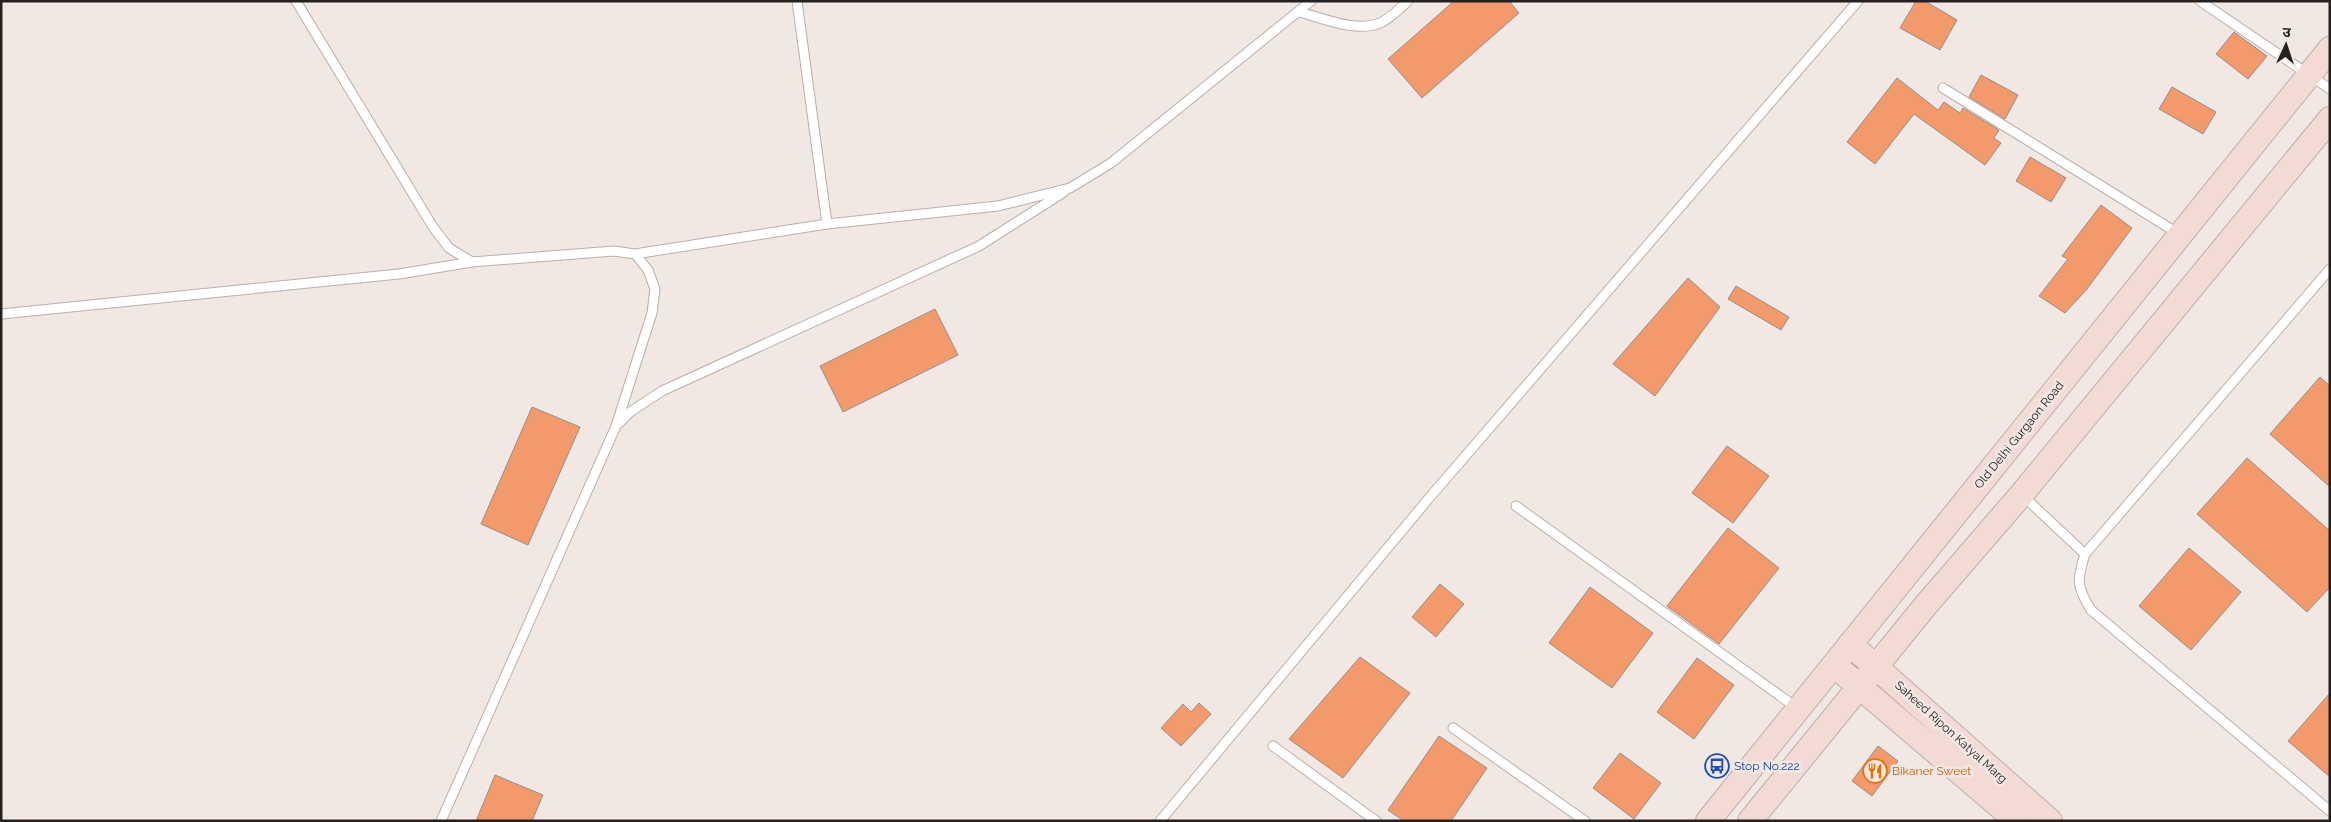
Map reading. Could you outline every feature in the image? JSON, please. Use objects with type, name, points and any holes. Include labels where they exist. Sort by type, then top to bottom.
[{"type":"main road","name":"Old Delhi Gurgaon Road","points":[[1708,821],[2330,49]]},
{"type":"main road","points":[[1750,821],[1926,605],[2021,495],[2330,119]]},
{"type":"main road","name":"Saheed Ripon Katyal Marg","points":[[1850,644],[1878,666],[2050,821]]},
{"type":"main road","name":"Saheed Ripon Katyal Marg","points":[[1834,665],[2017,821]]},
{"type":"lane","points":[[296,1],[433,227],[449,248],[472,262]]},
{"type":"lane","points":[[797,1],[827,224]]},
{"type":"lane","points":[[616,426],[630,412],[662,391],[979,246],[1111,163],[1311,1]]},
{"type":"lane","points":[[1299,12],[1358,27],[1371,26],[1382,23],[1408,1]]},
{"type":"lane","points":[[1160,821],[1437,489],[1858,1]]},
{"type":"lane","points":[[2200,1],[2330,90]]},
{"type":"lane","points":[[1943,88],[2181,236]]},
{"type":"lane","points":[[2,315],[399,274],[472,262],[614,251],[635,254],[827,224],[998,206],[1070,188]]},
{"type":"lane","points":[[441,821],[616,426],[652,314],[655,290],[648,270],[635,254]]},
{"type":"lane","points":[[2330,269],[2085,554],[2079,574],[2080,593],[2091,610],[2330,811]]},
{"type":"lane","points":[[2021,495],[2085,554]]},
{"type":"lane","points":[[1516,506],[1799,709]]},
{"type":"lane","points":[[1453,728],[1585,821]]},
{"type":"lane","points":[[1273,746],[1376,821]]},
{"type":"building","points":[[1454,1],[1509,1],[1519,13],[1422,98],[1388,59]]},
{"type":"building","points":[[1916,1],[1925,1],[1957,20],[1940,50],[1900,28]]},
{"type":"building","points":[[2234,32],[2267,56],[2248,79],[2216,54]]},
{"type":"building","points":[[1981,75],[2018,95],[2005,119],[1969,97]]},
{"type":"building","points":[[1897,78],[1938,110],[1944,102],[1960,113],[1963,108],[1999,130],[1994,138],[2001,143],[1985,165],[1914,114],[1875,164],[1847,142]]},
{"type":"building","points":[[2172,87],[2216,112],[2203,134],[2159,109]]},
{"type":"building","points":[[2030,157],[2066,178],[2051,202],[2016,181]]},
{"type":"building","points":[[2101,205],[2132,228],[2087,289],[2065,313],[2039,296],[2068,259],[2062,256]]},
{"type":"building","points":[[1688,278],[1720,307],[1655,396],[1613,364]]},
{"type":"building","points":[[1736,286],[1789,317],[1781,330],[1728,299]]},
{"type":"building","points":[[935,309],[958,355],[843,412],[820,366]]},
{"type":"building","points":[[2320,377],[2330,386],[2330,487],[2270,434]]},
{"type":"building","points":[[532,407],[580,427],[528,545],[481,524]]},
{"type":"building","points":[[1727,446],[1769,476],[1733,523],[1692,493]]},
{"type":"building","points":[[2247,458],[2330,531],[2330,587],[2307,612],[2197,514]]},
{"type":"building","points":[[1728,528],[1779,568],[1719,644],[1667,606]]},
{"type":"building","points":[[2189,548],[2241,592],[2191,650],[2139,606]]},
{"type":"building","points":[[1440,584],[1464,604],[1436,637],[1412,617]]},
{"type":"building","points":[[1590,587],[1653,633],[1612,688],[1549,643]]},
{"type":"building","points":[[1360,657],[1410,693],[1343,778],[1289,739]]},
{"type":"building","points":[[1697,658],[1734,685],[1694,739],[1657,712]]},
{"type":"building","points":[[2330,693],[2330,777],[2288,741]]},
{"type":"building","points":[[1199,703],[1211,714],[1181,746],[1161,728],[1183,704],[1191,712]]},
{"type":"building","points":[[1439,736],[1487,768],[1451,821],[1404,821],[1388,810]]},
{"type":"building","name":"Bikaner Sweet","points":[[1878,746],[1898,761],[1872,796],[1852,781]]},
{"type":"building","points":[[1620,753],[1661,783],[1634,819],[1593,788]]},
{"type":"building","points":[[495,775],[543,795],[532,821],[476,821]]},
{"type":"place","name":"Stop No.222","points":[[1717,766]]},
{"type":"place","name":"Bikaner Sweet","points":[[1875,771]]}]
